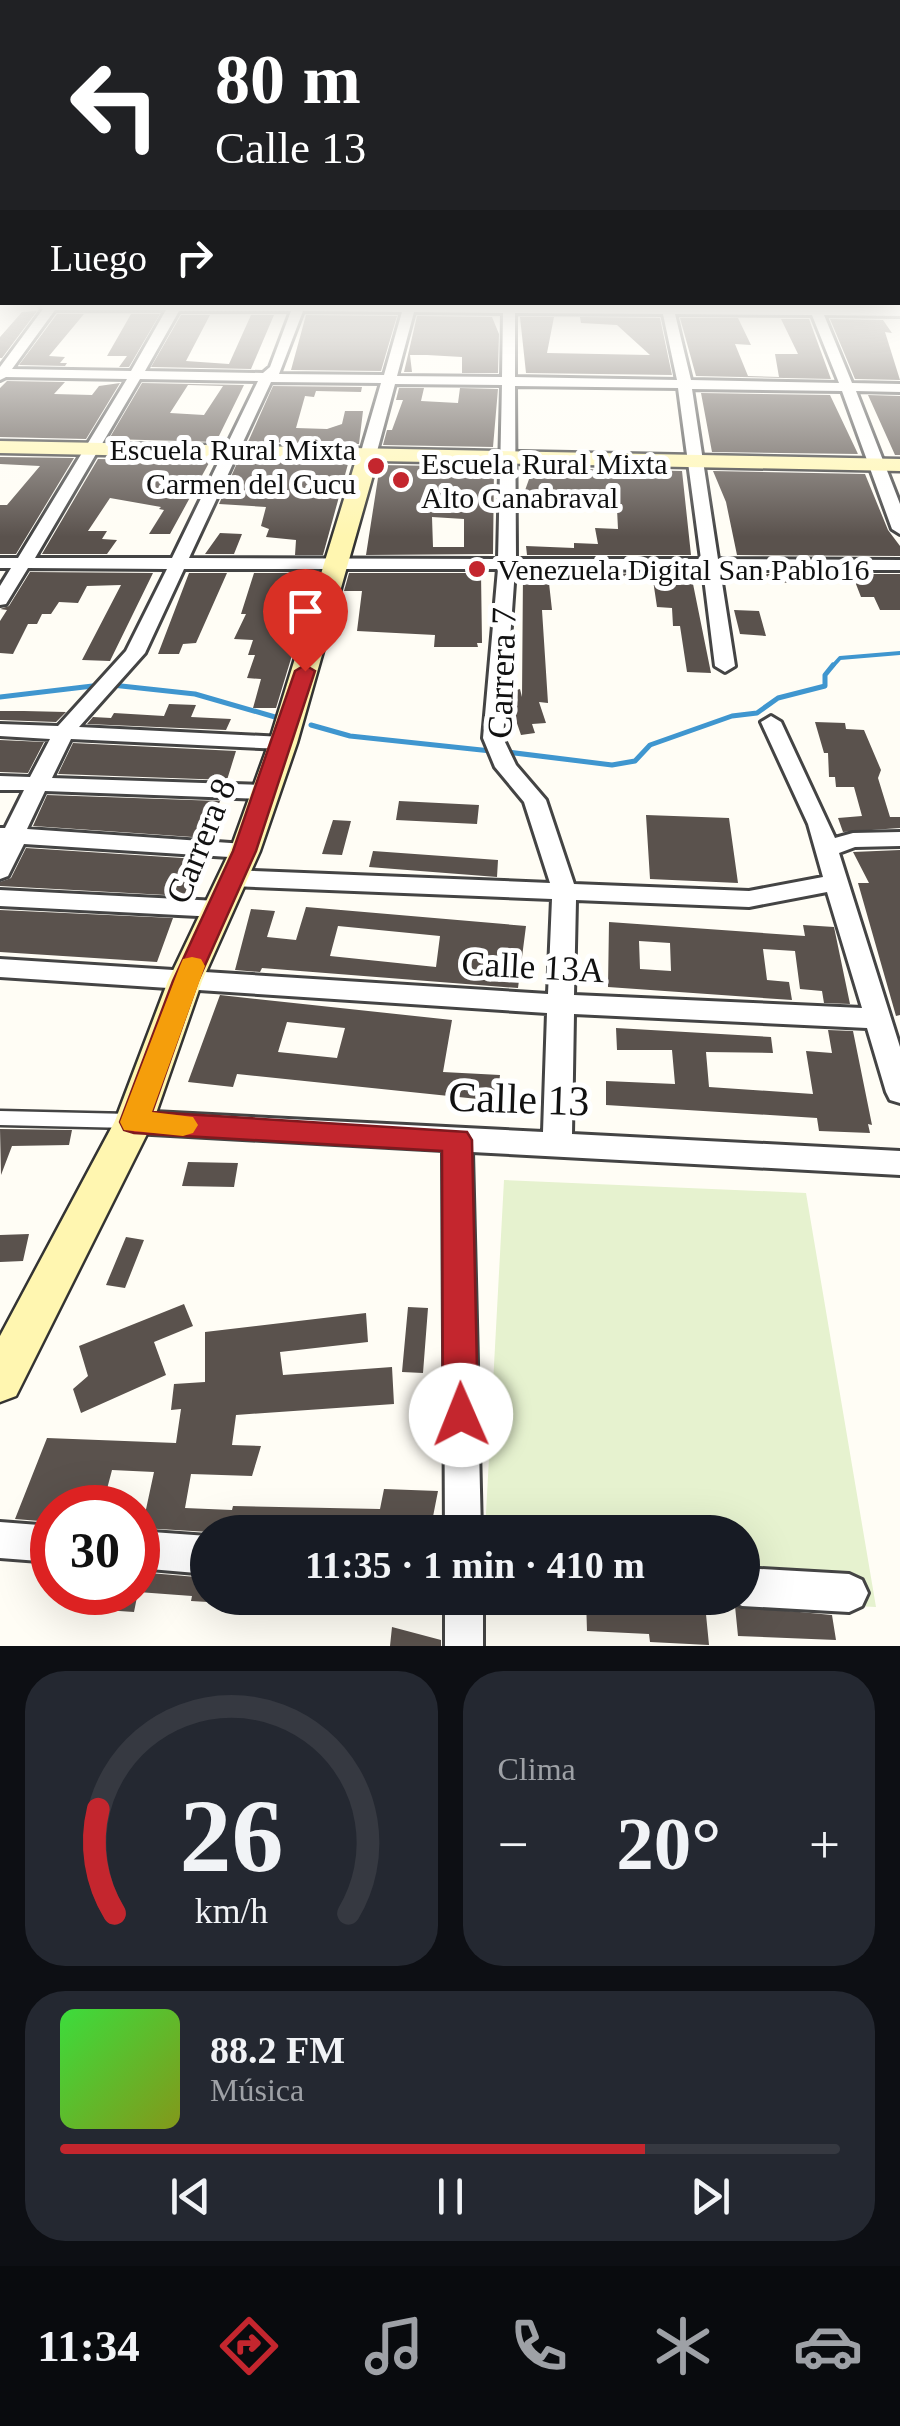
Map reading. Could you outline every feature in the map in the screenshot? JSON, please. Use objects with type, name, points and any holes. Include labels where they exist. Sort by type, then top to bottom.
[{"type":"street","points":[[0,600],[131,383]]},
{"type":"street","points":[[0,871],[9,836],[64,732],[135,652],[264,383]]},
{"type":"street","name":"Carrera 8","points":[[0,1380],[134,1122],[186,981],[238,864],[283,743],[388,383]]},
{"type":"street","points":[[497,383],[900,388]]},
{"type":"street","name":"Carrera 7","points":[[508,383],[507,564],[495,746],[535,800],[564,891],[557,1142]]},
{"type":"street","points":[[684,383],[725,666]]},
{"type":"street","points":[[849,383],[900,496]]},
{"type":"street","points":[[0,446],[889,465]]},
{"type":"street","points":[[889,465],[900,529]]},
{"type":"street","points":[[0,563],[900,565]]},
{"type":"street","points":[[771,722],[819,824],[900,1092]]},
{"type":"street","points":[[0,730],[283,743]]},
{"type":"street","points":[[0,783],[265,792]]},
{"type":"street","points":[[819,824],[852,840]]},
{"type":"street","points":[[9,836],[238,864],[564,891],[749,900],[836,882]]},
{"type":"street","points":[[826,850],[852,840],[900,839]]},
{"type":"street","points":[[0,898],[218,909]]},
{"type":"street","name":"Calle 13A","points":[[0,968],[561,1004],[878,1019]]},
{"type":"street","name":"Calle 13","points":[[134,1122],[557,1142],[899,1168]]},
{"type":"street","points":[[457,1140],[462,1515]]},
{"type":"street","points":[[0,1540],[30,1542]]},
{"type":"street","points":[[160,1552],[190,1554]]},
{"type":"street","points":[[760,1588],[849,1593]]},
{"type":"street","points":[[464,1615],[464,1646]]},
{"type":"lane","points":[[0,1118],[134,1122]]},
{"type":"green space","points":[[504,1180],[806,1193],[876,1607],[760,1601],[760,1515],[486,1515]]},
{"type":"building","points":[[5,383],[64,383],[54,394],[92,395],[99,386],[120,383],[86,439],[0,437],[0,388]]},
{"type":"building","points":[[142,383],[244,385],[216,442],[109,439]],"holes":[[[188,385],[223,386],[204,415],[170,413]]]},
{"type":"building","points":[[273,386],[362,387],[361,392],[316,391],[314,397],[305,396],[296,428],[327,429],[342,424],[345,411],[363,411],[359,444],[248,442]]},
{"type":"building","points":[[399,388],[424,388],[421,401],[458,403],[460,388],[498,389],[493,447],[383,445],[403,400],[396,400]]},
{"type":"building","points":[[701,393],[830,395],[858,454],[712,452]]},
{"type":"building","points":[[868,395],[900,396],[900,455],[895,455]]},
{"type":"building","points":[[0,457],[74,458],[16,554],[0,554],[0,505],[7,505],[40,466],[0,464]]},
{"type":"building","points":[[98,459],[210,461],[170,534],[149,534],[164,510],[161,507],[110,498],[88,531],[107,531],[102,539],[117,540],[107,554],[42,554]]},
{"type":"building","points":[[238,461],[348,464],[323,555],[295,555],[296,540],[266,537],[269,529],[261,526],[266,507],[219,504]]},
{"type":"building","points":[[380,465],[494,467],[493,554],[366,555]],"holes":[[[432,517],[464,519],[464,547],[433,547]]]},
{"type":"building","points":[[533,468],[682,471],[691,555],[527,555],[526,546],[574,548],[574,543],[598,544],[595,528],[618,529],[616,489],[554,491],[557,509],[526,508],[523,496]]},
{"type":"building","points":[[713,471],[865,474],[888,530],[900,546],[900,556],[737,555],[726,502]]},
{"type":"building","points":[[220,533],[242,534],[234,554],[205,554]]},
{"type":"building","points":[[30,572],[153,573],[110,661],[82,660],[121,585],[87,586],[78,603],[59,602],[51,614],[42,614],[37,624],[28,624],[13,654],[0,653],[0,621],[7,610],[0,609],[9,606]]},
{"type":"building","points":[[189,573],[227,573],[196,643],[183,644],[179,654],[158,654]]},
{"type":"building","points":[[254,573],[317,573],[276,708],[253,708],[261,679],[247,678],[255,655],[248,655],[253,640],[234,639],[246,614],[241,614]]},
{"type":"building","points":[[349,573],[481,573],[482,643],[477,643],[478,647],[434,647],[435,635],[357,631],[362,591],[344,591]]},
{"type":"building","points":[[523,573],[691,574],[711,673],[687,672],[680,626],[673,626],[672,608],[657,607],[653,580],[549,583],[552,610],[542,610],[548,703],[539,702],[546,723],[532,724],[535,733],[521,735],[509,700],[510,692],[520,689],[522,697]]},
{"type":"building","points":[[742,574],[900,574],[900,610],[880,610],[874,597],[861,597],[854,579],[787,583]]},
{"type":"building","points":[[734,610],[759,611],[766,636],[740,634]]},
{"type":"building","points":[[169,704],[196,705],[191,717],[231,719],[226,730],[87,724],[93,717],[111,718],[114,713],[164,716]]},
{"type":"building","points":[[0,711],[66,712],[56,722],[0,720]]},
{"type":"building","points":[[815,722],[845,723],[846,729],[864,730],[881,770],[878,778],[890,817],[900,817],[900,828],[843,832],[838,818],[862,816],[854,787],[836,787],[835,777],[829,777],[828,753],[824,753]]},
{"type":"building","points":[[0,740],[44,742],[28,773],[0,772]]},
{"type":"building","points":[[73,743],[236,751],[227,780],[58,774]]},
{"type":"building","points":[[47,795],[220,801],[207,838],[33,826]]},
{"type":"building","points":[[399,801],[479,805],[477,824],[396,820]]},
{"type":"building","points":[[646,815],[729,818],[738,883],[650,879]]},
{"type":"building","points":[[333,820],[351,821],[342,855],[322,854]]},
{"type":"building","points":[[26,848],[198,859],[184,896],[0,886],[0,882],[11,878]]},
{"type":"building","points":[[900,850],[900,1015],[896,1016],[858,883],[869,883],[853,852]]},
{"type":"building","points":[[373,851],[498,860],[497,877],[369,867]]},
{"type":"building","points":[[306,907],[526,926],[518,988],[262,968],[260,972],[235,970],[251,909],[275,911],[267,937],[296,940]],"holes":[[[338,926],[440,936],[436,967],[330,956]]]},
{"type":"building","points":[[0,910],[173,918],[157,962],[0,952]]},
{"type":"building","points":[[609,922],[805,936],[803,925],[834,927],[850,1004],[824,1003],[822,991],[800,989],[795,951],[763,949],[767,980],[789,982],[792,1000],[608,987]],"holes":[[[639,941],[670,943],[671,971],[640,969]]]},
{"type":"building","points":[[220,995],[452,1020],[443,1072],[500,1075],[497,1101],[237,1074],[233,1087],[188,1082]],"holes":[[[287,1022],[345,1028],[337,1058],[278,1052]]]},
{"type":"building","points":[[616,1028],[771,1037],[773,1053],[706,1052],[709,1087],[813,1094],[806,1051],[832,1053],[828,1030],[853,1031],[872,1125],[868,1124],[870,1133],[819,1131],[817,1118],[606,1105],[606,1081],[675,1084],[672,1050],[617,1050]]},
{"type":"building","points":[[0,1129],[72,1130],[69,1145],[12,1146],[1,1175]]},
{"type":"building","points":[[188,1162],[238,1163],[234,1187],[182,1186]]},
{"type":"building","points":[[29,1234],[23,1261],[0,1262],[0,1235]]},
{"type":"building","points":[[126,1237],[144,1240],[125,1288],[106,1285]]},
{"type":"building","points":[[184,1304],[193,1326],[154,1342],[166,1375],[81,1413],[73,1389],[88,1376],[79,1346]]},
{"type":"building","points":[[408,1307],[428,1308],[423,1373],[402,1372]]},
{"type":"building","points":[[366,1313],[368,1342],[280,1352],[283,1375],[392,1367],[394,1404],[236,1415],[232,1445],[261,1446],[252,1476],[191,1474],[185,1508],[380,1509],[384,1489],[438,1491],[433,1515],[190,1515],[190,1531],[160,1529],[160,1485],[151,1485],[154,1472],[112,1470],[108,1485],[30,1485],[30,1520],[15,1519],[47,1438],[176,1443],[181,1409],[171,1410],[174,1384],[205,1382],[205,1332]]},
{"type":"building","points":[[160,1574],[190,1576],[190,1596],[160,1594]]},
{"type":"building","points":[[760,1608],[832,1615],[836,1640],[738,1636],[736,1615],[760,1615]]},
{"type":"building","points":[[586,1615],[706,1615],[709,1645],[650,1642],[649,1634],[587,1631]]},
{"type":"building","points":[[392,1627],[441,1640],[441,1646],[390,1646]]},
{"type":"waterway","points":[[831,668],[840,658],[900,653]]},
{"type":"waterway","points":[[507,752],[612,765],[635,761],[650,745],[732,716],[757,713],[778,698],[825,686],[825,675],[833,665]]},
{"type":"waterway","points":[[0,697],[101,685]]},
{"type":"waterway","points":[[112,685],[195,694],[275,717]]},
{"type":"waterway","points":[[311,725],[350,736],[491,751]]},
{"type":"slow traffic","points":[[183,1125],[134,1122],[192,966]]},
{"type":"place","name":"Escuela Rural Mixta Carmen del Cucu","points":[[376,466]]},
{"type":"place","name":"Escuela Rural Mixta Alto Canabraval","points":[[401,480]]},
{"type":"place","name":"Venezuela Digital San Pablo16","points":[[477,569]]},
{"type":"route","points":[[305,671],[245,851],[186,981],[134,1122],[457,1140],[461,1415]]}]
